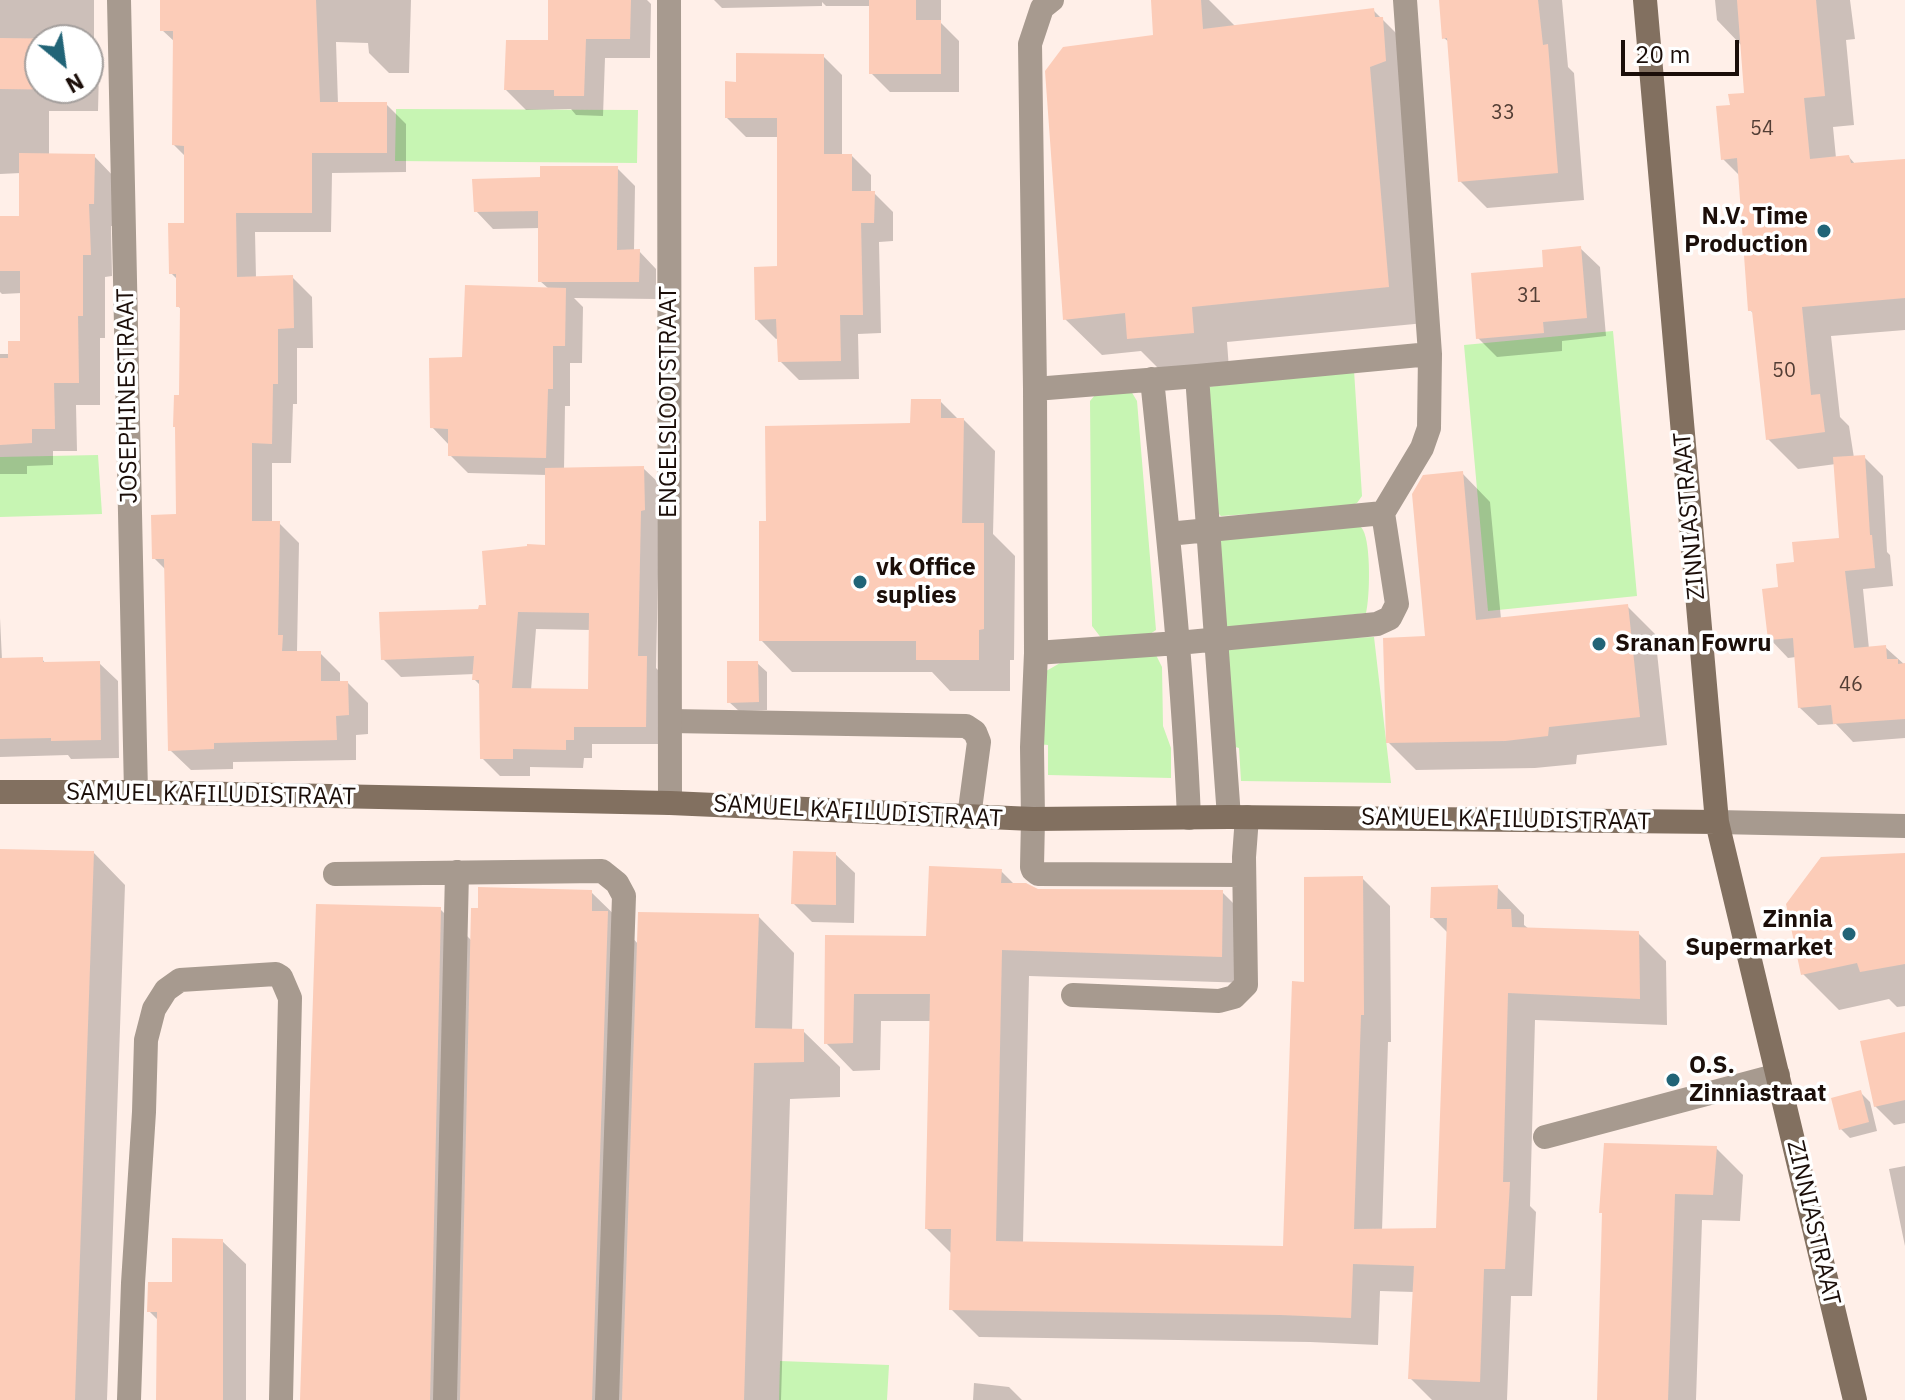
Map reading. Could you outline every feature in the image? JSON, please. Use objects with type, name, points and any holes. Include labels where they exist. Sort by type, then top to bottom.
[{"type":"street","name":"JOSEPHINESTRAAT","points":[[119,0],[136,792]]},
{"type":"street","name":"ENGELSLOOTSTRAAT","points":[[669,0],[670,803]]},
{"type":"street","points":[[1052,0],[1042,8],[1030,44],[1036,653],[1032,867],[1038,874],[1244,875]]},
{"type":"street","points":[[1036,653],[1377,624],[1390,618],[1397,604],[1383,513],[1422,448],[1429,428],[1430,354],[1405,0]]},
{"type":"street","name":"ZINNIASTRAAT","points":[[1645,0],[1717,822],[1855,1400]]},
{"type":"street","points":[[1035,389],[1430,354]]},
{"type":"street","points":[[1073,995],[1219,1001],[1234,997],[1246,985],[1244,875],[1216,639],[1197,376]]},
{"type":"street","points":[[1152,379],[1178,643],[1189,818]]},
{"type":"street","points":[[1168,534],[1383,513]]},
{"type":"street","points":[[670,721],[966,726],[975,732],[979,742],[969,817]]},
{"type":"street","name":"SAMUEL KAFILUDISTRAAT","points":[[0,792],[670,803],[1033,819],[1238,817],[1717,822]]},
{"type":"street","points":[[1717,822],[1905,826]]},
{"type":"street","points":[[335,874],[602,871],[617,883],[624,896],[607,1400]]},
{"type":"street","points":[[445,1400],[457,872]]},
{"type":"street","points":[[129,1400],[146,1040],[154,1009],[166,990],[180,980],[276,974],[281,977],[290,998],[281,1400]]},
{"type":"street","points":[[1545,1137],[1778,1075]]},
{"type":"green space","points":[[396,109],[638,110],[637,163],[395,161]]},
{"type":"green space","points":[[1613,331],[1637,596],[1488,611],[1464,345]]},
{"type":"green space","points":[[1354,370],[1362,496],[1357,503],[1347,507],[1221,516],[1211,506],[1208,387]]},
{"type":"green space","points":[[1100,389],[1131,391],[1137,401],[1156,630],[1147,636],[1102,639],[1092,626],[1090,401]]},
{"type":"green space","points":[[98,455],[102,514],[0,517],[0,457]]},
{"type":"green space","points":[[1354,522],[1366,537],[1369,558],[1366,613],[1223,630],[1219,533]]},
{"type":"green space","points":[[1374,637],[1391,783],[1241,781],[1239,748],[1228,745],[1223,651],[1244,642]]},
{"type":"green space","points":[[1154,651],[1162,667],[1163,726],[1171,748],[1171,778],[1048,775],[1048,745],[1038,744],[1041,674],[1074,655]]},
{"type":"green space","points":[[780,1361],[889,1365],[887,1400],[779,1400]]},
{"type":"building","points":[[160,0],[316,0],[320,102],[387,102],[387,153],[312,153],[312,213],[236,213],[237,277],[293,275],[294,328],[278,329],[278,384],[273,384],[272,444],[252,443],[252,521],[280,521],[278,635],[283,635],[282,651],[321,651],[321,681],[348,681],[349,715],[336,716],[337,740],[214,743],[214,749],[168,751],[164,559],[152,559],[151,515],[176,514],[173,427],[174,395],[179,395],[180,307],[176,307],[176,274],[169,274],[168,223],[184,223],[184,146],[172,145],[173,31],[160,31]]},
{"type":"building","points":[[548,0],[631,0],[630,39],[586,39],[584,96],[554,96],[554,90],[504,90],[506,40],[548,40]]},
{"type":"building","points":[[869,0],[916,0],[916,20],[941,20],[941,74],[869,74]]},
{"type":"building","points":[[1151,0],[1201,0],[1203,29],[1374,8],[1375,17],[1383,17],[1386,61],[1370,67],[1389,287],[1192,307],[1194,333],[1127,339],[1125,313],[1063,320],[1045,71],[1063,47],[1153,35]]},
{"type":"building","points":[[1439,0],[1538,0],[1543,45],[1548,44],[1558,173],[1458,182],[1447,38],[1442,39]]},
{"type":"building","points":[[1737,0],[1816,0],[1825,96],[1804,98],[1810,159],[1849,155],[1851,163],[1905,159],[1905,298],[1802,307],[1811,395],[1820,394],[1825,432],[1766,440],[1752,311],[1748,311],[1737,158],[1721,160],[1716,106],[1730,105],[1728,94],[1744,93]]},
{"type":"building","points":[[0,38],[24,38],[24,89],[0,89]]},
{"type":"building","points":[[736,53],[824,54],[824,154],[852,154],[852,191],[875,191],[874,223],[861,223],[863,315],[840,315],[841,361],[778,362],[776,319],[755,320],[754,267],[777,266],[777,118],[725,118],[725,81],[736,82]]},
{"type":"building","points":[[19,153],[95,154],[94,204],[89,204],[91,255],[83,255],[83,316],[78,316],[79,383],[54,383],[55,429],[32,429],[32,443],[0,445],[0,358],[8,358],[8,341],[20,341],[20,271],[0,271],[0,216],[19,216]]},
{"type":"building","points":[[540,166],[618,166],[617,250],[640,249],[639,282],[538,282],[538,211],[474,212],[472,179],[540,177]]},
{"type":"building","points":[[1581,246],[1587,318],[1543,322],[1544,333],[1476,339],[1471,273],[1543,267],[1542,250]]},
{"type":"building","points":[[465,285],[566,288],[565,346],[553,346],[553,389],[548,389],[546,458],[448,456],[448,429],[430,428],[429,358],[462,357]]},
{"type":"building","points":[[911,399],[941,399],[941,418],[964,418],[962,523],[984,523],[984,629],[979,630],[979,660],[916,660],[916,641],[759,641],[759,521],[766,521],[765,426],[910,423]]},
{"type":"building","points":[[1865,455],[1875,568],[1845,571],[1854,648],[1886,645],[1887,659],[1898,659],[1898,664],[1905,663],[1905,719],[1833,724],[1831,705],[1798,708],[1793,638],[1768,640],[1762,589],[1778,587],[1776,564],[1794,562],[1792,542],[1839,538],[1833,457]]},
{"type":"building","points":[[644,466],[638,656],[647,656],[646,727],[574,727],[574,740],[566,740],[566,750],[513,749],[513,759],[480,759],[479,680],[472,680],[474,656],[381,660],[379,612],[478,609],[479,605],[486,605],[482,551],[527,544],[545,545],[545,468]],"holes":[[[518,612],[589,613],[588,689],[512,688]]]},
{"type":"building","points":[[1463,471],[1476,620],[1628,604],[1640,717],[1549,727],[1548,736],[1505,741],[1386,743],[1383,638],[1425,636],[1412,494],[1423,475]]},
{"type":"building","points":[[43,657],[43,662],[100,661],[101,740],[0,739],[0,658]]},
{"type":"building","points":[[727,661],[758,661],[759,702],[727,703]]},
{"type":"building","points":[[0,849],[94,851],[75,1400],[0,1400]]},
{"type":"building","points":[[793,851],[836,852],[836,905],[791,904]]},
{"type":"building","name":"Zinnia Supermarket","points":[[1905,853],[1905,964],[1860,972],[1857,963],[1801,975],[1786,904],[1821,857]]},
{"type":"building","points":[[929,866],[1002,869],[1001,883],[1026,883],[1038,889],[1223,890],[1222,957],[1002,950],[996,1241],[1283,1246],[1292,981],[1304,982],[1304,877],[1363,876],[1364,1015],[1361,1015],[1354,1229],[1436,1228],[1447,918],[1430,918],[1431,887],[1498,885],[1497,909],[1511,909],[1512,927],[1639,931],[1640,999],[1508,993],[1503,1182],[1510,1182],[1505,1269],[1484,1269],[1480,1382],[1408,1379],[1414,1266],[1353,1264],[1351,1318],[949,1310],[951,1229],[925,1229],[930,994],[854,994],[853,1043],[824,1044],[825,935],[926,936]]},
{"type":"building","points":[[478,887],[592,890],[592,911],[608,911],[592,1400],[460,1400],[471,908],[478,908]]},
{"type":"building","points":[[316,904],[441,907],[430,1400],[300,1400]]},
{"type":"building","points":[[638,912],[759,914],[755,1028],[804,1029],[804,1062],[754,1063],[744,1400],[622,1400]]},
{"type":"building","points":[[1905,1032],[1905,1100],[1874,1107],[1860,1041]]},
{"type":"building","points":[[1861,1090],[1869,1122],[1839,1130],[1831,1098]]},
{"type":"building","points":[[1604,1143],[1717,1146],[1713,1195],[1675,1194],[1668,1400],[1597,1400],[1602,1213],[1599,1213]]},
{"type":"building","points":[[172,1238],[223,1239],[223,1400],[156,1400],[157,1312],[147,1312],[148,1282],[172,1282]]},
{"type":"place","name":"N.V. Time Production","points":[[1824,231]]},
{"type":"place","name":"vk Office suplies","points":[[860,582]]},
{"type":"place","name":"Sranan Fowru","points":[[1599,644]]},
{"type":"place","name":"Zinnia Supermarket","points":[[1849,934]]},
{"type":"place","name":"O.S. Zinniastraat","points":[[1673,1080]]}]
